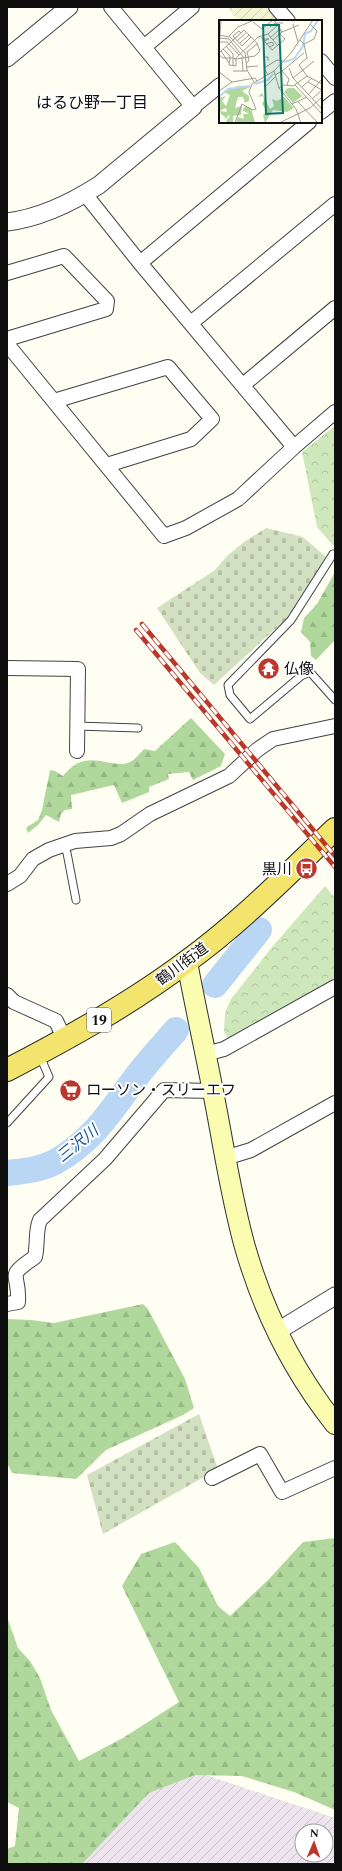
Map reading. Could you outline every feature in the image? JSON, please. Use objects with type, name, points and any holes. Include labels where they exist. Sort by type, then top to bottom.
[{"type":"main road","name":"鶴川街道","points":[[7,1070],[65,1040],[126,1004],[187,962],[258,902],[335,829]]},
{"type":"main road","points":[[187,962],[225,1158],[247,1252],[260,1291],[278,1331],[304,1379],[335,1424]]},
{"type":"street","points":[[7,58],[69,7]]},
{"type":"street","points":[[111,7],[193,107]]},
{"type":"street","points":[[144,47],[192,7]]},
{"type":"street","points":[[276,7],[287,20]]},
{"type":"street","points":[[322,62],[335,78]]},
{"type":"street","points":[[7,222],[32,218],[85,194],[99,185],[219,86]]},
{"type":"street","points":[[322,111],[335,101]]},
{"type":"street","points":[[140,263],[309,123]]},
{"type":"street","points":[[85,194],[140,263],[294,446]]},
{"type":"street","points":[[191,323],[335,204]]},
{"type":"street","points":[[7,273],[64,256],[107,301],[106,309],[7,339]]},
{"type":"street","points":[[243,385],[335,308]]},
{"type":"street","points":[[7,344],[164,536],[186,528],[238,499],[294,446],[335,412]]},
{"type":"street","points":[[54,401],[168,367],[212,419],[191,439],[107,465]]},
{"type":"street","points":[[7,668],[78,670],[76,751]]},
{"type":"street","points":[[7,882],[20,876],[33,859],[50,850],[75,842],[111,838],[121,834],[150,814],[229,776],[257,750],[273,739],[335,726]]},
{"type":"street","points":[[205,1054],[224,1049],[335,986]]},
{"type":"street","points":[[7,995],[14,1002],[56,1021],[65,1040]]},
{"type":"street","points":[[7,1304],[18,1302],[15,1276],[18,1268],[36,1257],[38,1245],[37,1226],[40,1220],[105,1159],[164,1090],[213,1092]]},
{"type":"street","points":[[225,1158],[251,1150],[335,1103]]},
{"type":"street","points":[[278,1331],[335,1296]]},
{"type":"street","points":[[212,1478],[260,1454],[282,1492],[335,1468]]},
{"type":"lane","points":[[333,554],[291,620],[228,685],[230,695],[250,719],[301,676],[310,672],[335,700]]},
{"type":"lane","points":[[77,726],[138,728]]},
{"type":"lane","points":[[64,845],[67,853],[76,900]]},
{"type":"lane","points":[[7,1123],[49,1077],[39,1054]]},
{"type":"shaded area","points":[[191,1770],[335,1818],[335,1864],[78,1864],[144,1790]]},
{"type":"green space","points":[[227,7],[267,7],[277,20],[237,20]]},
{"type":"green space","points":[[335,426],[335,548],[317,527],[302,452]]},
{"type":"green space","points":[[266,528],[303,537],[326,557],[288,617],[214,685],[200,673],[157,608],[215,570],[228,555],[244,542]]},
{"type":"green space","points":[[335,572],[335,640],[316,660],[311,656],[310,642],[301,632],[304,618],[317,604]]},
{"type":"green space","points":[[191,718],[225,754],[221,766],[193,780],[189,772],[168,774],[169,779],[149,787],[149,792],[122,803],[114,785],[71,795],[72,809],[65,810],[61,814],[59,822],[46,815],[38,825],[28,833],[26,828],[38,820],[42,810],[50,770],[63,776],[68,770],[84,761],[96,760],[119,764],[128,763],[134,760],[144,749],[155,751]]},
{"type":"green space","points":[[325,886],[335,898],[335,978],[229,1039],[224,1032],[225,1013],[231,999],[273,946]]},
{"type":"green space","points":[[143,1304],[148,1309],[185,1379],[194,1408],[183,1415],[106,1450],[76,1479],[12,1473],[7,1463],[7,1319],[54,1323]]},
{"type":"green space","points":[[199,1414],[218,1469],[103,1534],[87,1475]]},
{"type":"green space","points":[[335,1538],[335,1810],[294,1792],[242,1776],[195,1775],[149,1793],[82,1864],[7,1864],[7,1849],[15,1846],[19,1808],[7,1802],[7,1617],[18,1648],[30,1661],[40,1678],[51,1710],[79,1761],[123,1738],[179,1702],[122,1586],[141,1554],[175,1542],[199,1568],[218,1606],[230,1616],[269,1579],[303,1542]]},
{"type":"waterway","name":"三沢川","points":[[215,985],[259,930]]},
{"type":"waterway","name":"三沢川","points":[[7,1173],[31,1170],[49,1165],[81,1144],[102,1122],[140,1072],[176,1030]]},
{"type":"railway","points":[[142,624],[335,856]]},
{"type":"railway","points":[[136,630],[335,867]]},
{"type":"place","name":"仏像","points":[[268,669]]},
{"type":"place","name":"黒川","points":[[307,869]]},
{"type":"place","name":"ローソン・スリーエフ","points":[[70,1090]]},
{"type":"district","name":"はるひ野一丁目","points":[[92,102]]}]
